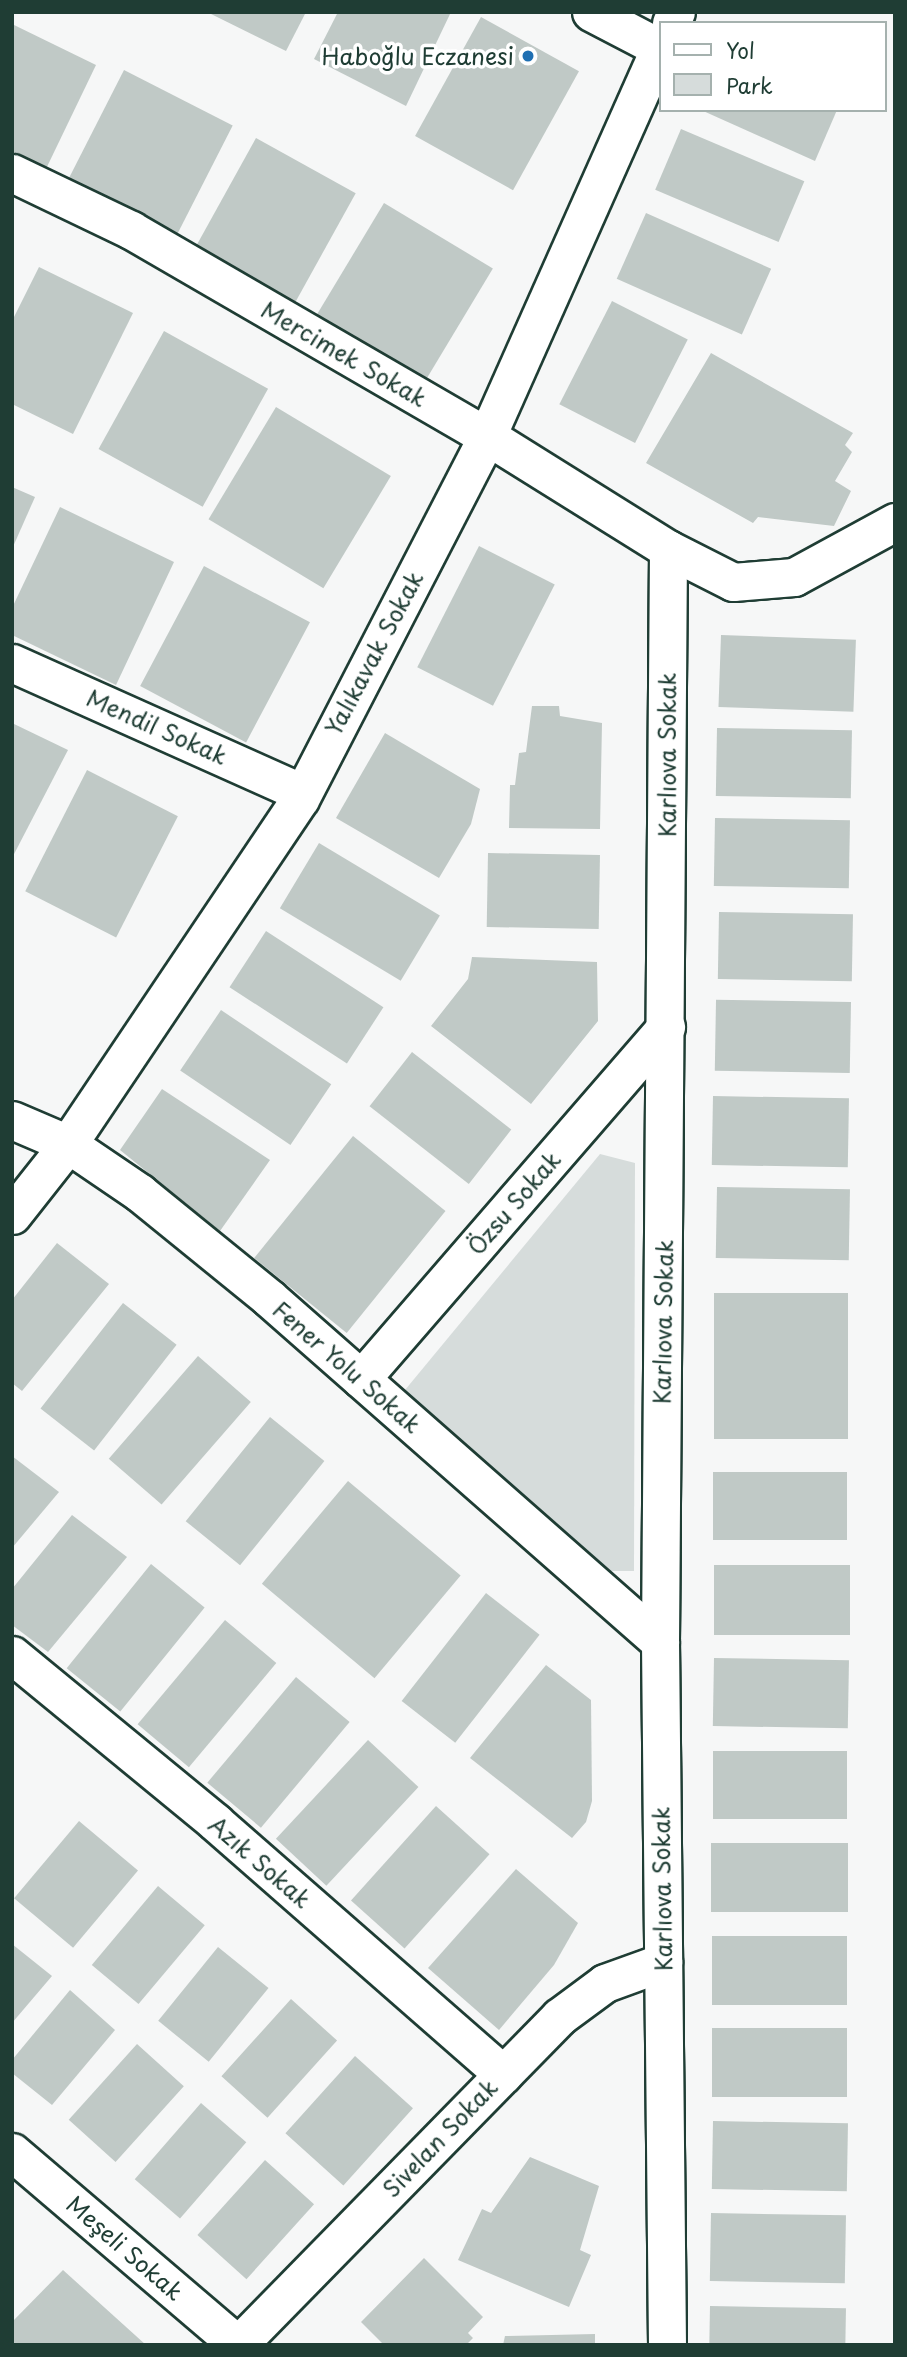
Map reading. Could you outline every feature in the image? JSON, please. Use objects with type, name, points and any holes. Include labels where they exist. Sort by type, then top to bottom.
[{"type":"street","points":[[591,12],[659,47]]},
{"type":"street","name":"Yalıkavak Sokak","points":[[12,1215],[68,1144],[301,792],[487,436],[659,50]]},
{"type":"street","name":"Mercimek Sokak","points":[[12,173],[131,230],[487,436],[668,549]]},
{"type":"street","points":[[668,549],[733,582],[794,577],[895,522]]},
{"type":"street","name":"Karlıova Sokak","points":[[667,2345],[660,1642],[668,549]]},
{"type":"street","name":"Mendil Sokak","points":[[12,663],[301,792]]},
{"type":"street","name":"Özsu Sokak","points":[[361,1379],[666,1027]]},
{"type":"street","name":"Fener Yolu Sokak","points":[[12,1120],[68,1144],[140,1193],[361,1379],[660,1642]]},
{"type":"street","name":"Azık Sokak","points":[[12,1656],[215,1822],[503,2074]]},
{"type":"street","name":"Sivelan Sokak","points":[[238,2345],[559,2017],[605,1983],[663,1962]]},
{"type":"street","name":"Meşeli Sokak","points":[[12,2152],[238,2345]]},
{"type":"green space","points":[[600,1154],[635,1163],[634,1571],[611,1571],[405,1390]]},
{"type":"building","points":[[207,12],[306,12],[286,51]]},
{"type":"building","points":[[338,12],[451,12],[406,106],[314,59]]},
{"type":"building","points":[[481,17],[579,71],[513,190],[415,136]]},
{"type":"building","points":[[12,24],[96,65],[44,173],[12,158]]},
{"type":"building","points":[[124,70],[233,125],[171,247],[62,191]]},
{"type":"building","points":[[705,112],[836,112],[815,161]]},
{"type":"building","points":[[681,129],[804,181],[779,242],[655,190]]},
{"type":"building","points":[[256,138],[356,193],[291,310],[191,255]]},
{"type":"building","points":[[384,203],[493,268],[424,383],[315,318]]},
{"type":"building","points":[[646,213],[771,269],[742,334],[617,279]]},
{"type":"building","points":[[39,267],[133,313],[73,434],[12,404],[12,321]]},
{"type":"building","points":[[612,301],[688,340],[635,443],[559,404]]},
{"type":"building","points":[[164,331],[268,389],[203,507],[99,449]]},
{"type":"building","points":[[711,353],[853,433],[845,445],[852,452],[835,481],[851,491],[834,526],[758,517],[753,523],[646,463]]},
{"type":"building","points":[[276,407],[391,476],[323,588],[209,519]]},
{"type":"building","points":[[12,487],[35,497],[12,549]]},
{"type":"building","points":[[60,507],[174,562],[116,685],[12,635],[12,608]]},
{"type":"building","points":[[479,546],[555,585],[493,706],[417,667]]},
{"type":"building","points":[[204,566],[310,622],[246,742],[140,686]]},
{"type":"building","points":[[721,635],[856,640],[853,712],[718,707]]},
{"type":"building","points":[[532,706],[559,706],[560,716],[602,723],[600,829],[509,828],[510,785],[515,785],[519,753],[526,752]]},
{"type":"building","points":[[12,723],[68,750],[12,858]]},
{"type":"building","points":[[717,728],[852,730],[851,798],[716,796]]},
{"type":"building","points":[[385,733],[480,789],[471,824],[439,878],[336,818]]},
{"type":"building","points":[[87,770],[178,816],[116,937],[25,891]]},
{"type":"building","points":[[715,818],[850,820],[849,888],[714,886]]},
{"type":"building","points":[[319,843],[440,916],[401,981],[280,908]]},
{"type":"building","points":[[488,853],[600,855],[599,929],[487,927]]},
{"type":"building","points":[[719,912],[853,914],[852,981],[718,979]]},
{"type":"building","points":[[266,931],[383,1007],[347,1063],[230,987]]},
{"type":"building","points":[[472,957],[597,962],[598,1021],[531,1104],[431,1026],[468,979]]},
{"type":"building","points":[[716,1000],[851,1002],[850,1073],[715,1071]]},
{"type":"building","points":[[221,1010],[331,1084],[290,1145],[180,1071]]},
{"type":"building","points":[[412,1052],[511,1130],[469,1184],[370,1106]]},
{"type":"building","points":[[162,1089],[270,1160],[220,1231],[120,1150]]},
{"type":"building","points":[[713,1096],[849,1098],[848,1167],[712,1165]]},
{"type":"building","points":[[353,1136],[445,1211],[347,1333],[254,1258]]},
{"type":"building","points":[[717,1187],[850,1189],[849,1260],[716,1258]]},
{"type":"building","points":[[57,1243],[109,1284],[22,1391],[12,1383],[12,1300]]},
{"type":"building","points":[[714,1293],[848,1293],[848,1439],[714,1439]]},
{"type":"building","points":[[123,1303],[177,1345],[94,1450],[41,1409]]},
{"type":"building","points":[[198,1356],[251,1402],[162,1505],[109,1459]]},
{"type":"building","points":[[270,1417],[324,1461],[240,1565],[186,1521]]},
{"type":"building","points":[[12,1456],[59,1492],[12,1548]]},
{"type":"building","points":[[713,1472],[847,1472],[847,1540],[713,1540]]},
{"type":"building","points":[[348,1481],[461,1575],[374,1678],[262,1584]]},
{"type":"building","points":[[72,1515],[127,1557],[48,1652],[12,1625],[12,1589]]},
{"type":"building","points":[[151,1564],[205,1607],[120,1712],[67,1668]]},
{"type":"building","points":[[714,1565],[850,1565],[850,1635],[714,1635]]},
{"type":"building","points":[[486,1593],[540,1635],[455,1743],[402,1701]]},
{"type":"building","points":[[225,1620],[276,1663],[189,1767],[138,1724]]},
{"type":"building","points":[[714,1658],[849,1660],[848,1728],[713,1726]]},
{"type":"building","points":[[546,1665],[591,1700],[592,1801],[586,1822],[572,1838],[470,1758]]},
{"type":"building","points":[[296,1677],[350,1722],[261,1828],[207,1783]]},
{"type":"building","points":[[368,1740],[418,1787],[326,1886],[276,1839]]},
{"type":"building","points":[[713,1751],[847,1751],[847,1819],[713,1819]]},
{"type":"building","points":[[436,1806],[490,1854],[405,1949],[351,1900]]},
{"type":"building","points":[[79,1821],[138,1870],[73,1948],[14,1898]]},
{"type":"building","points":[[711,1843],[848,1843],[848,1912],[711,1912]]},
{"type":"building","points":[[516,1869],[578,1923],[554,1965],[499,2030],[428,1968]]},
{"type":"building","points":[[158,1886],[205,1925],[139,2004],[92,1965]]},
{"type":"building","points":[[712,1936],[847,1936],[847,2005],[712,2005]]},
{"type":"building","points":[[12,1944],[52,1976],[12,2023]]},
{"type":"building","points":[[218,1947],[269,1988],[209,2062],[158,2021]]},
{"type":"building","points":[[70,1990],[115,2030],[52,2105],[12,2073],[12,2060]]},
{"type":"building","points":[[291,1999],[337,2040],[267,2118],[221,2076]]},
{"type":"building","points":[[712,2028],[847,2028],[847,2097],[712,2097]]},
{"type":"building","points":[[137,2044],[184,2086],[116,2162],[69,2120]]},
{"type":"building","points":[[355,2056],[413,2108],[343,2185],[285,2133]]},
{"type":"building","points":[[201,2103],[246,2142],[180,2219],[135,2179]]},
{"type":"building","points":[[713,2121],[848,2123],[847,2191],[712,2189]]},
{"type":"building","points":[[530,2157],[599,2186],[580,2250],[591,2255],[569,2307],[458,2260],[482,2209],[491,2213]]},
{"type":"building","points":[[265,2160],[314,2204],[246,2279],[197,2235]]},
{"type":"building","points":[[711,2213],[846,2215],[845,2283],[710,2281]]},
{"type":"building","points":[[424,2258],[483,2317],[468,2333],[473,2338],[466,2345],[384,2345],[361,2322]]},
{"type":"building","points":[[63,2270],[146,2345],[12,2345],[12,2322]]},
{"type":"building","points":[[710,2306],[846,2308],[845,2345],[709,2345]]},
{"type":"building","points":[[595,2334],[595,2345],[503,2345],[505,2336]]},
{"type":"place","name":"Haboğlu Eczanesi","points":[[528,56]]}]
